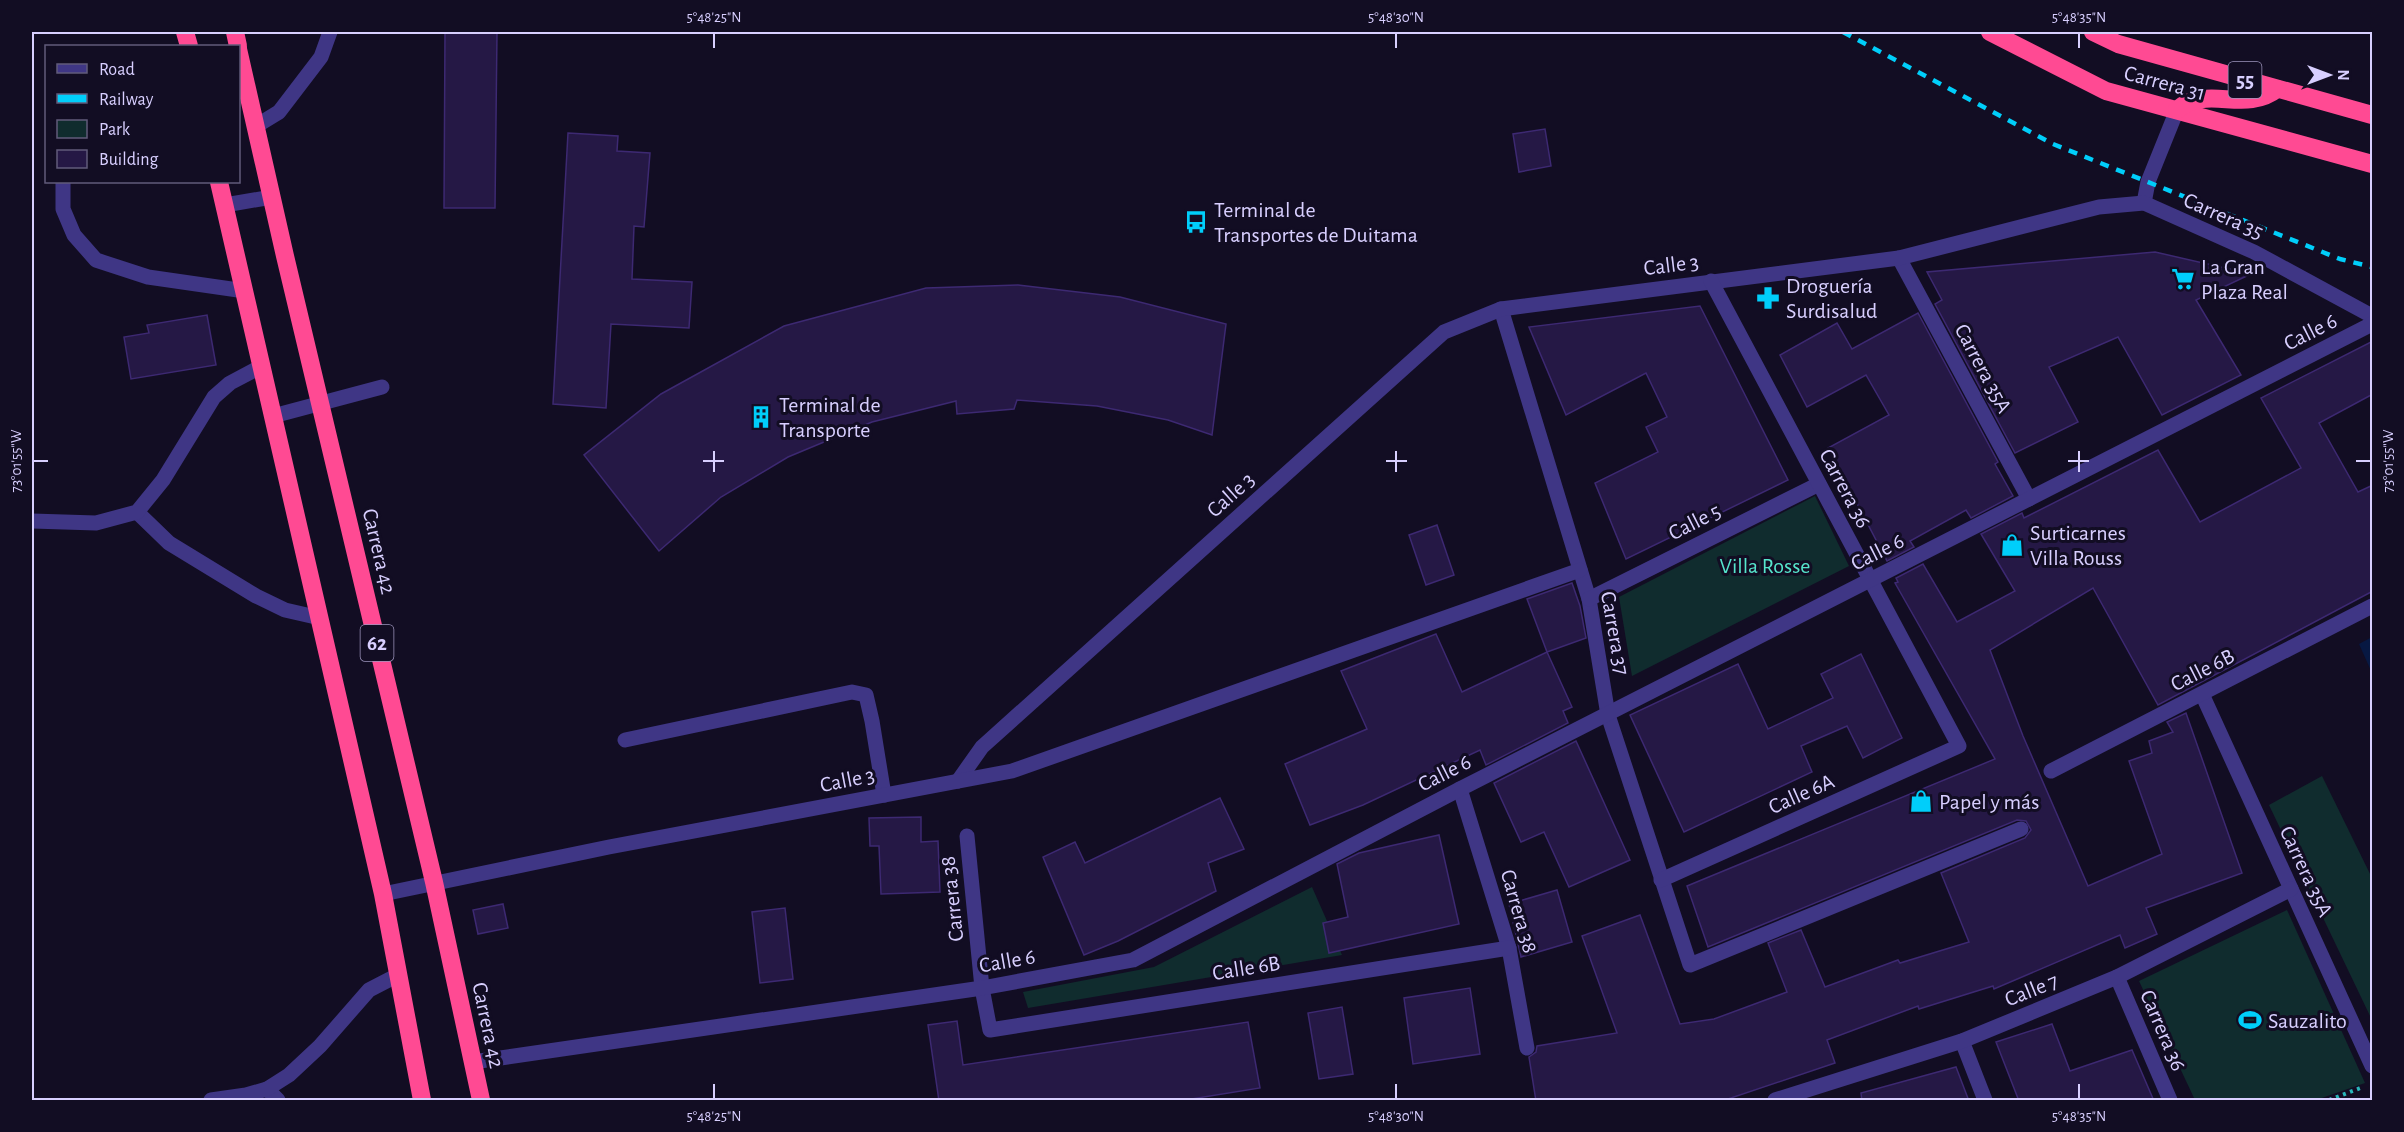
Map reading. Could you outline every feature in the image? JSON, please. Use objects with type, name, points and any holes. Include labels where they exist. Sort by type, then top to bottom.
[{"type":"highway","name":"Carrera 31","points":[[1990,32],[2106,91],[2373,164]]},
{"type":"highway","name":"Carrera 31","points":[[2093,32],[2118,44],[2373,115]]},
{"type":"highway","name":"Carrera 42","points":[[240,57],[320,405],[434,882],[481,1101]]},
{"type":"highway","points":[[2176,110],[2186,102],[2200,99],[2256,100],[2267,96],[2277,88]]},
{"type":"highway","name":"62","points":[[219,183],[383,894],[422,1101]]},
{"type":"street","points":[[256,126],[279,112],[321,57],[330,32]]},
{"type":"street","points":[[2144,203],[2148,182],[2176,110]]},
{"type":"street","points":[[63,183],[63,209],[70,226],[74,235],[96,260],[148,277],[244,291]]},
{"type":"street","points":[[225,205],[272,197]]},
{"type":"street","name":"Calle 3","points":[[383,894],[434,882],[958,781],[982,747],[1444,332],[1501,309],[1899,258],[2099,207],[2144,203]]},
{"type":"street","name":"Carrera 35","points":[[2144,203],[2254,252],[2373,316]]},
{"type":"street","name":"Carrera 35A","points":[[1899,258],[2029,499]]},
{"type":"street","name":"Carrera 36","points":[[1711,281],[1959,747]]},
{"type":"street","name":"Carrera 37","points":[[1501,309],[1589,599],[1608,715],[1690,965],[2021,829]]},
{"type":"street","name":"Calle 6","points":[[473,1062],[982,988],[1133,960],[1460,789],[2373,324]]},
{"type":"street","points":[[32,521],[96,523],[137,512],[164,480],[214,397],[230,383],[262,366]]},
{"type":"street","points":[[273,416],[382,387]]},
{"type":"street","name":"Calle 5","points":[[1589,599],[1819,484]]},
{"type":"street","points":[[137,512],[169,543],[256,596],[285,610],[320,618]]},
{"type":"street","points":[[958,781],[1012,771],[1580,570]]},
{"type":"street","name":"Calle 6B","points":[[2051,771],[2373,606]]},
{"type":"street","points":[[625,740],[852,692],[866,695],[884,795]]},
{"type":"street","name":"Carrera 35A","points":[[2202,694],[2373,1066]]},
{"type":"street","name":"Calle 6A","points":[[1661,880],[1959,747]]},
{"type":"street","name":"Carrera 38","points":[[1460,789],[1509,948],[1527,1048]]},
{"type":"street","name":"Carrera 38","points":[[967,836],[982,988],[990,1030]]},
{"type":"street","name":"Calle 7","points":[[1775,1101],[1801,1097],[1962,1041],[2117,977],[2291,889]]},
{"type":"street","name":"Calle 6B","points":[[990,1030],[1509,948]]},
{"type":"street","points":[[211,1101],[246,1095],[273,1095],[369,990],[398,975]]},
{"type":"street","name":"Carrera 36","points":[[2117,977],[2170,1101]]},
{"type":"street","points":[[1962,1041],[1985,1101]]},
{"type":"path","points":[[2329,1101],[2373,1083]]},
{"type":"green space","name":"Villa Rosse","points":[[1815,496],[1849,566],[1632,676],[1619,597]]},
{"type":"green space","points":[[2322,776],[2372,878],[2372,1020],[2269,805]]},
{"type":"green space","points":[[1312,887],[1342,955],[1028,1008],[1023,992],[1154,967]]},
{"type":"green space","name":"Sauzalito","points":[[2287,910],[2365,1083],[2316,1100],[2195,1100],[2139,981]]},
{"type":"water","points":[[2372,637],[2372,673],[2359,644]]},
{"type":"building","points":[[445,32],[497,32],[495,208],[444,208]]},
{"type":"building","points":[[1545,129],[1551,166],[1519,172],[1513,134]]},
{"type":"building","points":[[568,133],[618,136],[617,151],[650,153],[644,227],[634,226],[632,279],[692,282],[689,328],[611,324],[606,408],[553,404]]},
{"type":"building","points":[[2155,252],[2251,274],[2196,300],[2241,375],[2162,415],[2118,337],[2049,367],[2078,422],[2015,453],[1935,304],[1942,300],[1927,272]]},
{"type":"building","name":"Terminal de Transporte","points":[[1018,285],[1120,297],[1226,324],[1212,435],[1168,420],[1097,406],[1017,400],[1014,409],[957,414],[956,401],[872,422],[788,457],[721,497],[659,551],[584,455],[661,394],[784,326],[926,288]]},
{"type":"building","points":[[1700,306],[1788,480],[1626,559],[1595,483],[1658,452],[1646,427],[1667,417],[1646,373],[1566,415],[1529,327]]},
{"type":"building","points":[[1918,313],[1998,462],[1995,464],[2013,496],[1971,518],[1966,510],[1910,541],[1914,547],[1887,561],[1828,448],[1889,415],[1866,375],[1807,407],[1780,355],[1837,323],[1852,349]]},
{"type":"building","points":[[207,315],[216,365],[131,379],[124,337],[149,333],[147,325]]},
{"type":"building","points":[[2373,341],[2373,394],[2319,423],[2358,492],[2373,485],[2373,591],[2158,705],[2093,588],[1990,650],[2023,736],[2088,886],[2162,854],[2129,761],[2152,753],[2149,741],[2173,732],[2167,722],[2186,713],[2242,873],[2146,908],[2157,934],[2125,948],[2120,935],[1994,989],[1993,986],[1919,1009],[1918,1006],[1827,1040],[1835,1063],[1722,1101],[1536,1101],[1529,1057],[1536,1052],[1537,1046],[1617,1033],[1582,936],[1640,915],[1680,1024],[1714,1019],[1787,992],[1768,943],[1801,930],[1825,987],[1898,960],[1900,963],[1969,942],[1941,873],[2025,838],[2031,830],[2026,821],[2017,820],[1708,947],[1687,886],[1995,759],[1895,583],[1898,582],[1896,578],[1923,564],[1957,622],[2015,591],[1981,534],[2022,513],[2024,518],[2158,450],[2200,522],[2301,468],[2261,398]]},
{"type":"building","points":[[1437,525],[1454,575],[1426,585],[1409,535]]},
{"type":"building","points":[[1572,583],[1580,606],[1586,638],[1547,652],[1527,599]]},
{"type":"building","points":[[1436,634],[1462,692],[1547,652],[1572,707],[1563,711],[1568,723],[1486,765],[1480,750],[1363,805],[1310,825],[1285,764],[1367,729],[1341,671]]},
{"type":"building","points":[[1861,654],[1902,738],[1863,758],[1847,726],[1801,746],[1812,772],[1684,832],[1630,715],[1738,664],[1768,729],[1833,698],[1821,674]]},
{"type":"building","points":[[1576,741],[1630,860],[1569,887],[1544,832],[1521,842],[1494,783]]},
{"type":"building","points":[[1220,798],[1244,849],[1208,863],[1216,891],[1118,941],[1084,955],[1043,857],[1075,842],[1085,863]]},
{"type":"building","points":[[921,817],[921,842],[938,841],[940,892],[881,894],[879,846],[870,846],[869,818]]},
{"type":"building","points":[[1439,835],[1459,924],[1329,953],[1323,923],[1348,917],[1337,864],[1359,853]]},
{"type":"building","points":[[1557,890],[1572,942],[1521,957],[1509,904]]},
{"type":"building","points":[[503,904],[508,928],[478,934],[473,910]]},
{"type":"building","points":[[785,908],[793,979],[760,983],[752,912]]},
{"type":"building","points":[[1470,988],[1480,1054],[1413,1064],[1404,998]]},
{"type":"building","points":[[1342,1007],[1353,1074],[1319,1079],[1308,1013]]},
{"type":"building","points":[[957,1021],[963,1065],[1248,1022],[1260,1088],[1179,1101],[939,1101],[928,1025]]},
{"type":"building","points":[[2052,1024],[2070,1071],[2132,1050],[2154,1101],[2019,1101],[1996,1042]]},
{"type":"building","points":[[1956,1067],[1969,1101],[1862,1101],[1861,1093]]},
{"type":"railway","points":[[1843,32],[2053,144],[2340,259],[2372,267]]},
{"type":"place","name":"Terminal de Transportes de Duitama","points":[[1196,222]]},
{"type":"place","name":"La Gran Plaza Real","points":[[2183,279]]},
{"type":"place","name":"Droguería Surdisalud","points":[[1768,298]]},
{"type":"place","name":"Terminal de Transporte","points":[[761,417]]},
{"type":"place","name":"Surticarnes Villa Rouss","points":[[2012,545]]},
{"type":"place","name":"Papel y más","points":[[1921,801]]},
{"type":"place","name":"Sauzalito","points":[[2250,1020]]}]
